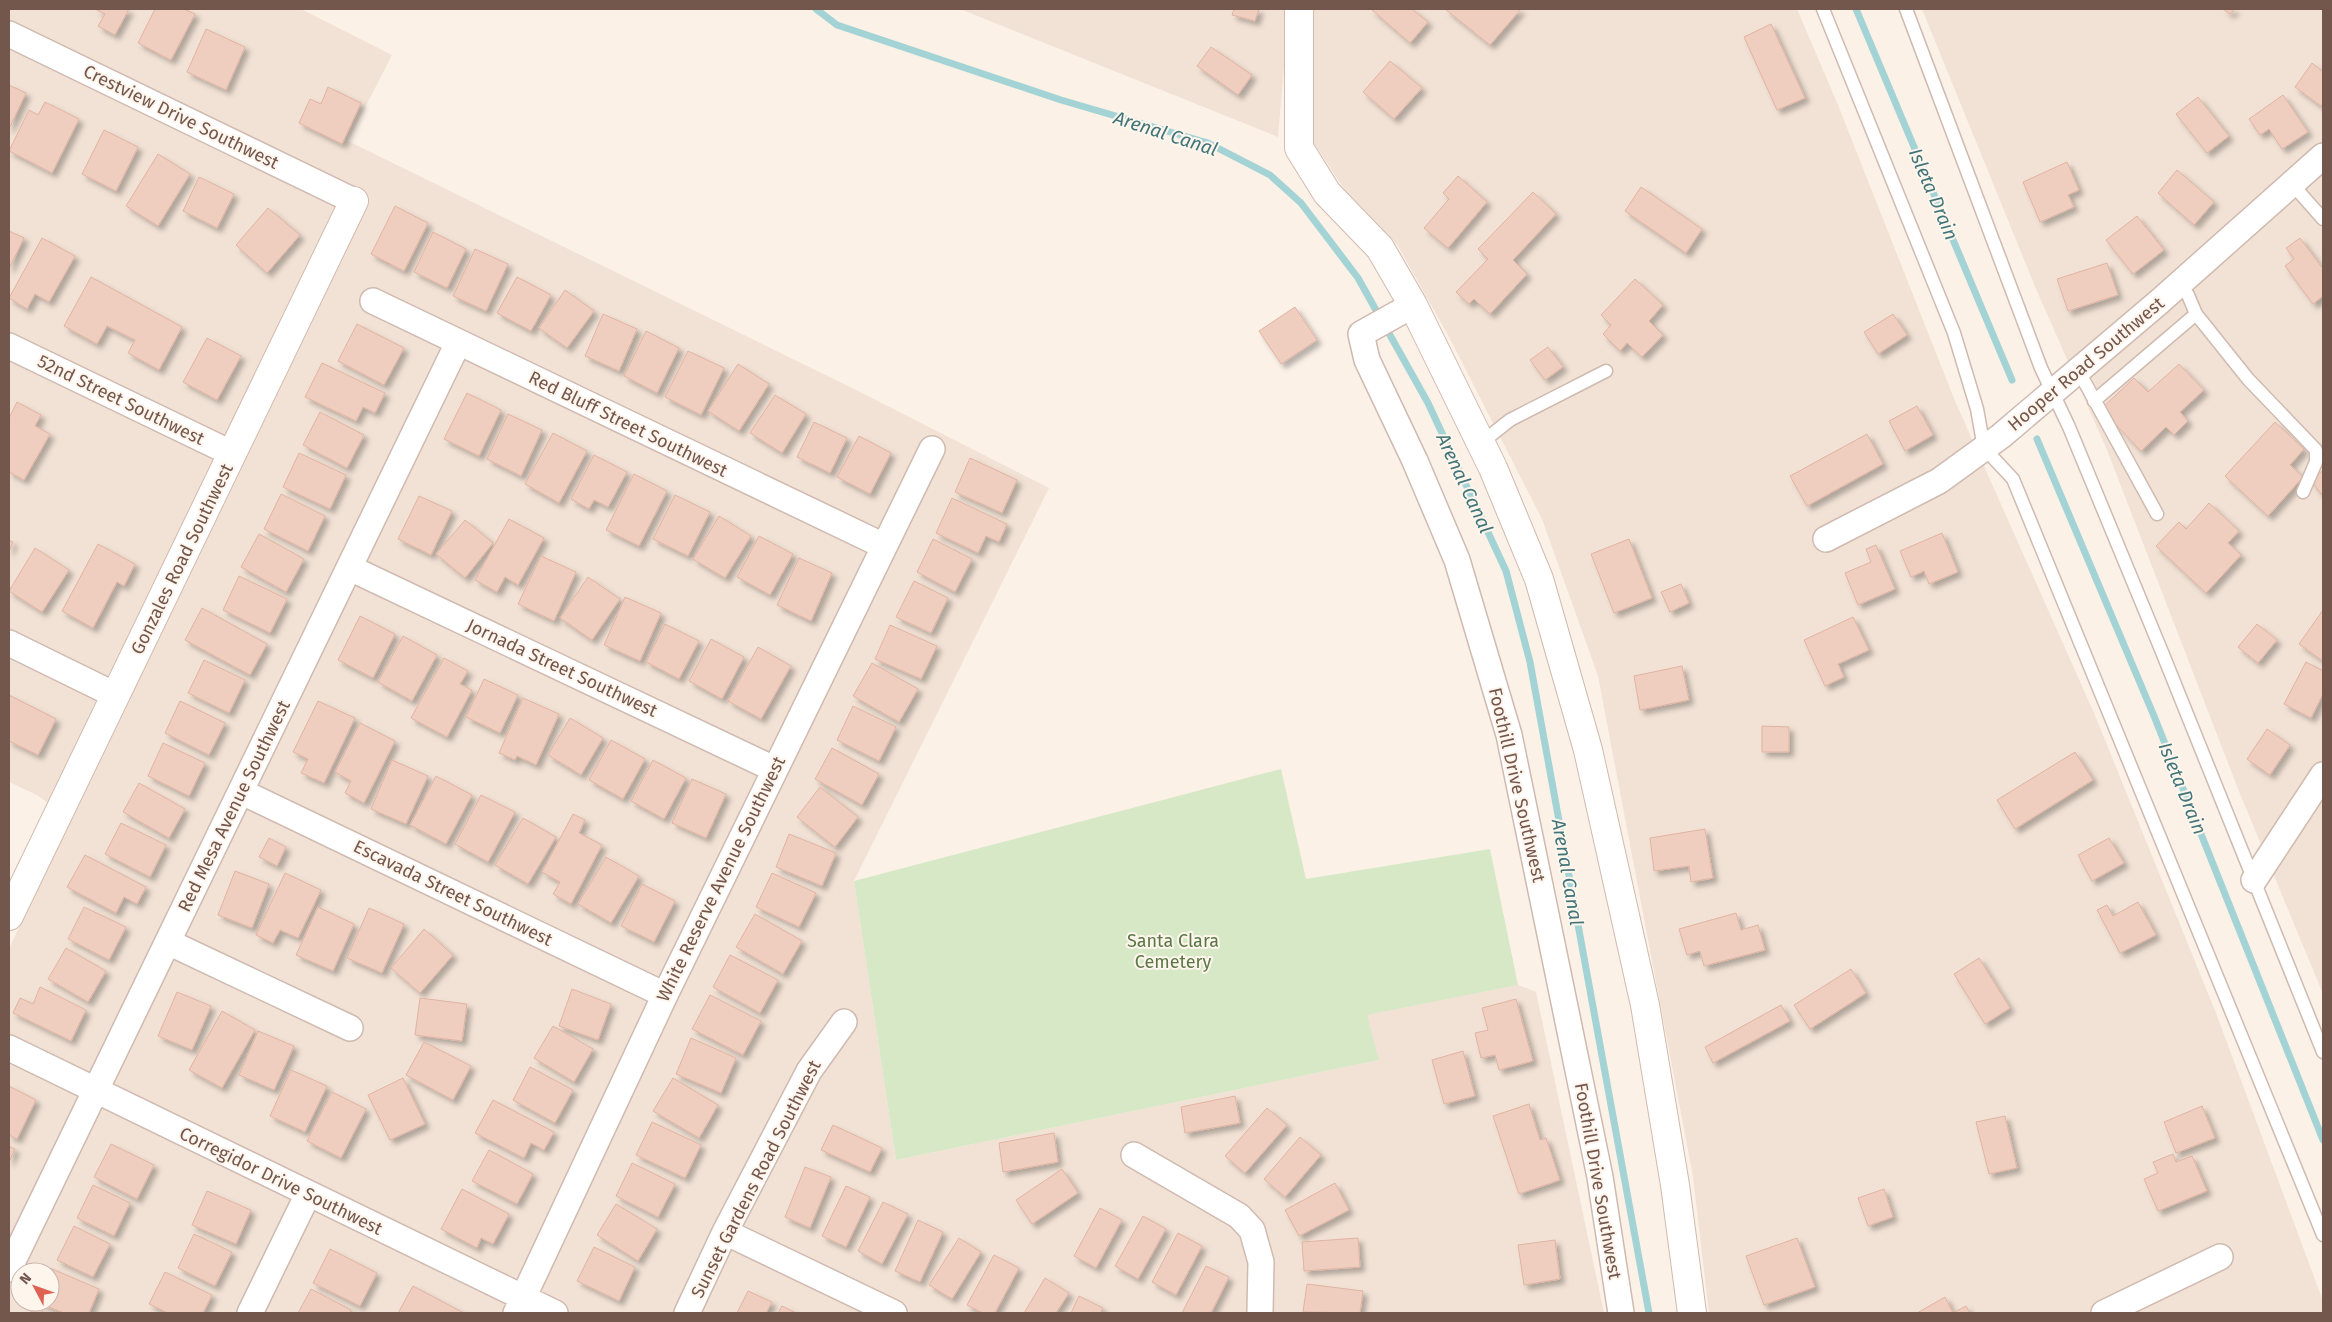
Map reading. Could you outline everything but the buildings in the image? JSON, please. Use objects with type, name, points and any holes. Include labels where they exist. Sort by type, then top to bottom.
[{"type":"street","points":[[1299,9],[1299,148],[1327,193],[1380,248],[1408,308],[1481,443],[1539,579],[1588,750],[1645,1005],[1675,1185],[1692,1313]]},
{"type":"street","name":"Crestview Drive Southwest","points":[[9,34],[354,201]]},
{"type":"street","name":"Hooper Road Southwest","points":[[1826,539],[1939,481],[1984,448],[2179,284],[2323,156]]},
{"type":"street","name":"Gonzales Road Southwest","points":[[9,916],[354,201]]},
{"type":"street","name":"Red Bluff Street Southwest","points":[[373,301],[884,546]]},
{"type":"street","name":"Foothill Drive Southwest","points":[[1408,308],[1361,334],[1367,360],[1415,461],[1457,560],[1509,735],[1600,1177],[1621,1313]]},
{"type":"street","name":"Red Mesa Avenue Southwest","points":[[9,1269],[242,792],[458,343]]},
{"type":"street","name":"52nd Street Southwest","points":[[9,346],[233,454]]},
{"type":"street","name":"White Reserve Avenue Southwest","points":[[520,1305],[665,995],[932,449]]},
{"type":"street","name":"Jornada Street Southwest","points":[[350,568],[774,769]]},
{"type":"street","points":[[9,643],[115,695]]},
{"type":"street","points":[[2254,880],[2323,775]]},
{"type":"street","name":"Escavada Street Southwest","points":[[242,792],[665,995]]},
{"type":"street","points":[[168,942],[350,1028]]},
{"type":"street","name":"Sunset Gardens Road Southwest","points":[[687,1313],[725,1232],[809,1071],[844,1022]]},
{"type":"street","name":"Corregidor Drive Southwest","points":[[9,1048],[308,1194],[520,1305],[555,1313]]},
{"type":"street","points":[[1134,1155],[1239,1216],[1252,1230],[1261,1262],[1260,1313]]},
{"type":"street","points":[[250,1313],[308,1194]]},
{"type":"street","points":[[725,1232],[894,1313]]},
{"type":"street","points":[[2104,1313],[2220,1257]]},
{"type":"lane","points":[[1823,9],[1954,333],[1977,409],[1984,448],[2013,479],[2323,1235]]},
{"type":"lane","points":[[1906,9],[2038,361],[2088,472],[2323,1052]]},
{"type":"lane","points":[[2292,184],[2323,219]]},
{"type":"lane","points":[[2179,284],[2188,295],[2196,314],[2248,380],[2316,450],[2316,462],[2303,492]]},
{"type":"lane","points":[[2094,401],[2196,314]]},
{"type":"lane","points":[[2078,370],[2157,514]]},
{"type":"lane","points":[[1481,443],[1510,420],[1606,371]]},
{"type":"shaded area","points":[[9,9],[301,9],[392,55],[348,141],[852,388],[1049,488],[854,881],[896,1160],[1379,1060],[1366,1015],[1518,985],[1536,992],[1604,1313],[9,1313],[9,949],[69,818],[37,795],[9,782]]},
{"type":"shaded area","points":[[960,9],[1289,9],[1278,137]]},
{"type":"shaded area","points":[[1310,9],[1797,9],[1838,105],[1955,401],[2094,713],[2216,1013],[2323,1301],[2323,1313],[1709,1313],[1693,1177],[1598,676],[1542,519],[1449,337],[1398,246],[1346,192],[1312,140]]},
{"type":"shaded area","points":[[1922,9],[2323,9],[2323,994],[2238,789],[2107,450],[2036,289]]},
{"type":"green space","name":"Santa Clara Cemetery","points":[[1281,769],[1306,879],[1490,849],[1518,985],[1367,1015],[1379,1060],[896,1160],[854,881]]},
{"type":"waterway","name":"Arenal Canal","points":[[816,9],[837,25],[1061,100],[1208,143],[1270,175],[1301,203],[1358,278],[1428,403],[1506,571],[1530,662],[1649,1313]]},
{"type":"waterway","name":"Isleta Drain","points":[[1856,9],[2012,380]]},
{"type":"waterway","name":"Isleta Drain","points":[[2037,439],[2154,716],[2323,1140]]}]
